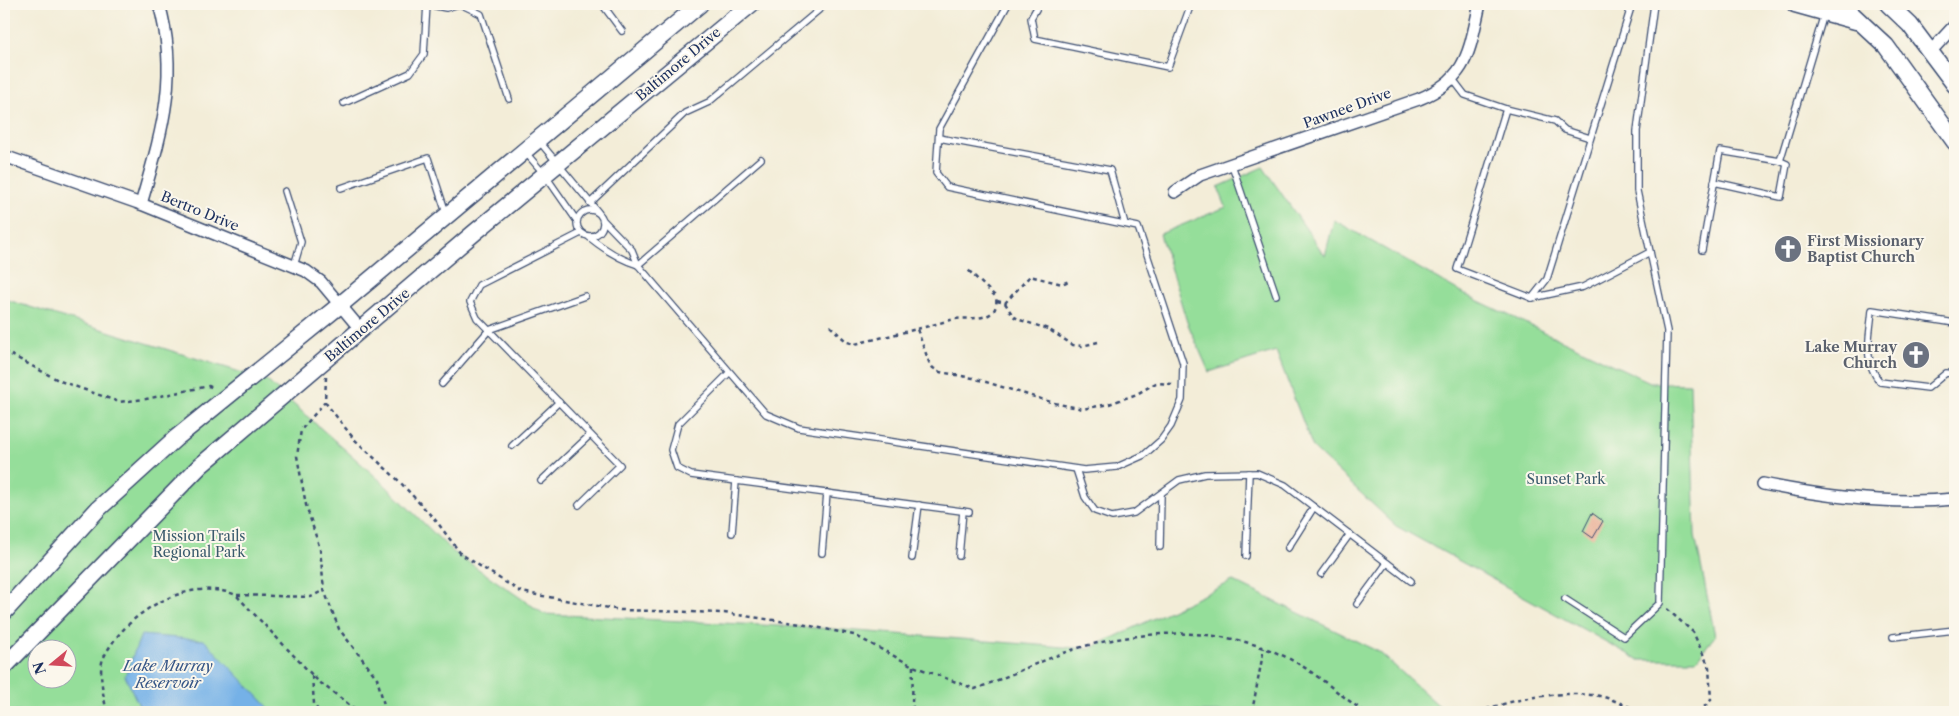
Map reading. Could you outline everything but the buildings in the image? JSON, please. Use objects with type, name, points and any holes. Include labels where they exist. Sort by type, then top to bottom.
[{"type":"main road","points":[[4,612],[98,509],[176,438],[525,152],[700,4]]},
{"type":"main road","name":"Baltimore Drive","points":[[4,667],[200,466],[751,4]]},
{"type":"main road","points":[[1795,4],[1860,23]]},
{"type":"main road","points":[[1841,4],[1886,46],[1955,142]]},
{"type":"main road","points":[[1888,4],[1910,25],[1955,84]]},
{"type":"street","points":[[141,204],[163,130],[168,100],[166,42],[159,4]]},
{"type":"street","name":"Pawnee Drive","points":[[1175,192],[1200,175],[1419,99],[1438,89],[1452,78],[1462,65],[1472,44],[1480,4]]},
{"type":"street","points":[[1930,51],[1955,25]]},
{"type":"street","name":"Bertro Drive","points":[[4,156],[141,204],[306,271],[321,282],[361,330]]},
{"type":"street","points":[[1763,484],[1836,497],[1873,500],[1955,500]]},
{"type":"lane","points":[[344,103],[410,74],[424,54],[426,4],[446,8],[459,4],[482,14],[509,99]]},
{"type":"lane","points":[[602,4],[622,31]]},
{"type":"lane","points":[[590,203],[685,113],[709,102],[826,4]]},
{"type":"lane","points":[[538,140],[603,220],[632,250],[638,265],[766,414],[799,428],[1076,469],[1117,467],[1144,455],[1161,440],[1171,426],[1182,400],[1183,362],[1138,227],[948,187],[936,173],[939,129],[1008,4]]},
{"type":"lane","points":[[1039,4],[1031,18],[1035,39],[1168,67],[1191,4]]},
{"type":"lane","points":[[1532,298],[1547,279],[1632,4]]},
{"type":"lane","points":[[1565,599],[1624,637],[1660,603],[1668,331],[1637,190],[1638,131],[1654,4]]},
{"type":"lane","points":[[1780,161],[1825,12]]},
{"type":"lane","points":[[1452,78],[1465,95],[1506,109],[1555,121],[1565,130],[1590,138]]},
{"type":"lane","points":[[1506,109],[1457,269],[1532,298],[1583,287],[1650,252]]},
{"type":"lane","points":[[938,138],[1110,170],[1125,224]]},
{"type":"lane","points":[[1702,250],[1714,182],[1720,150],[1780,161],[1787,164],[1781,197],[1714,182]]},
{"type":"lane","points":[[525,152],[545,175],[577,221],[581,233],[622,260],[638,265]]},
{"type":"lane","points":[[341,188],[428,158],[447,215]]},
{"type":"lane","points":[[638,265],[761,159]]},
{"type":"lane","points":[[1232,165],[1276,295]]},
{"type":"lane","points":[[285,191],[302,242],[294,266]]},
{"type":"lane","points":[[577,221],[585,211],[598,212]]},
{"type":"lane","points":[[589,237],[601,232],[603,220]]},
{"type":"lane","points":[[579,505],[620,466],[477,318],[470,302],[479,285],[505,269],[539,255],[581,233]]},
{"type":"lane","points":[[442,384],[489,330],[585,296]]},
{"type":"lane","points":[[1955,323],[1872,310],[1868,357],[1871,371],[1880,382],[1928,388],[1946,373],[1955,374]]},
{"type":"lane","points":[[729,373],[678,424],[671,450],[677,468],[691,476],[966,512],[959,556]]},
{"type":"lane","points":[[512,446],[559,402]]},
{"type":"lane","points":[[541,481],[590,435]]},
{"type":"lane","points":[[1076,469],[1085,497],[1096,511],[1112,517],[1134,513],[1179,480],[1205,474],[1257,473],[1285,485],[1411,581]]},
{"type":"lane","points":[[1246,556],[1249,473]]},
{"type":"lane","points":[[732,533],[736,481]]},
{"type":"lane","points":[[822,553],[827,493]]},
{"type":"lane","points":[[1160,548],[1161,494]]},
{"type":"lane","points":[[912,558],[919,505]]},
{"type":"lane","points":[[1288,548],[1314,507]]},
{"type":"lane","points":[[1321,574],[1350,534]]},
{"type":"lane","points":[[1357,604],[1387,563]]},
{"type":"lane","points":[[1893,636],[1955,630]]},
{"type":"path","points":[[830,326],[846,342],[855,344],[958,319],[985,317],[993,310],[997,301],[996,297],[967,269]]},
{"type":"path","points":[[1005,303],[1030,276],[1062,284],[1071,280]]},
{"type":"path","points":[[997,301],[1005,303],[1013,316],[1020,320],[1048,328],[1073,345],[1082,346],[1098,342]]},
{"type":"path","points":[[917,329],[929,362],[933,368],[940,372],[973,378],[1054,403],[1083,409],[1109,404],[1137,394],[1156,383],[1183,384]]},
{"type":"path","points":[[4,351],[60,381],[119,402],[146,399],[209,386],[228,394]]},
{"type":"path","points":[[327,373],[325,402],[301,430],[297,456],[306,505],[320,549],[324,590],[340,629],[377,678],[384,705],[381,712]]},
{"type":"path","points":[[325,402],[354,439],[399,480],[437,522],[461,554],[521,592],[620,610],[724,613],[801,624],[854,635],[913,666],[975,689],[1089,645],[1169,633],[1221,635],[1264,648],[1297,663],[1365,712]]},
{"type":"path","points":[[236,595],[311,597],[324,590]]},
{"type":"path","points":[[107,712],[103,696],[102,661],[126,624],[165,598],[198,591],[227,591],[236,595],[312,674],[359,712]]},
{"type":"path","points":[[1660,603],[1693,632],[1708,666],[1711,700],[1698,712]]},
{"type":"path","points":[[1252,712],[1264,648]]},
{"type":"path","points":[[913,666],[912,704],[914,712]]},
{"type":"path","points":[[312,674],[314,704],[319,712]]},
{"type":"path","points":[[1479,712],[1503,702],[1545,696],[1593,694],[1647,712]]},
{"type":"green space","name":"Sunset Park","points":[[1263,167],[1325,256],[1334,220],[1468,296],[1652,383],[1690,384],[1695,535],[1715,636],[1696,660],[1639,660],[1396,526],[1313,448],[1276,351],[1209,372],[1187,322],[1160,234],[1226,207],[1218,187]]},
{"type":"green space","name":"Mission Trails Regional Park","points":[[4,299],[266,380],[384,484],[452,551],[544,614],[819,628],[1089,649],[1233,581],[1379,652],[1446,712],[4,712]]},
{"type":"water","name":"Lake Murray Reservoir","points":[[141,635],[204,640],[273,712],[142,712],[125,676]]},
{"type":"place","name":"First Missionary Baptist Church","points":[[1788,249]]},
{"type":"place","name":"Lake Murray Church","points":[[1916,355]]}]
